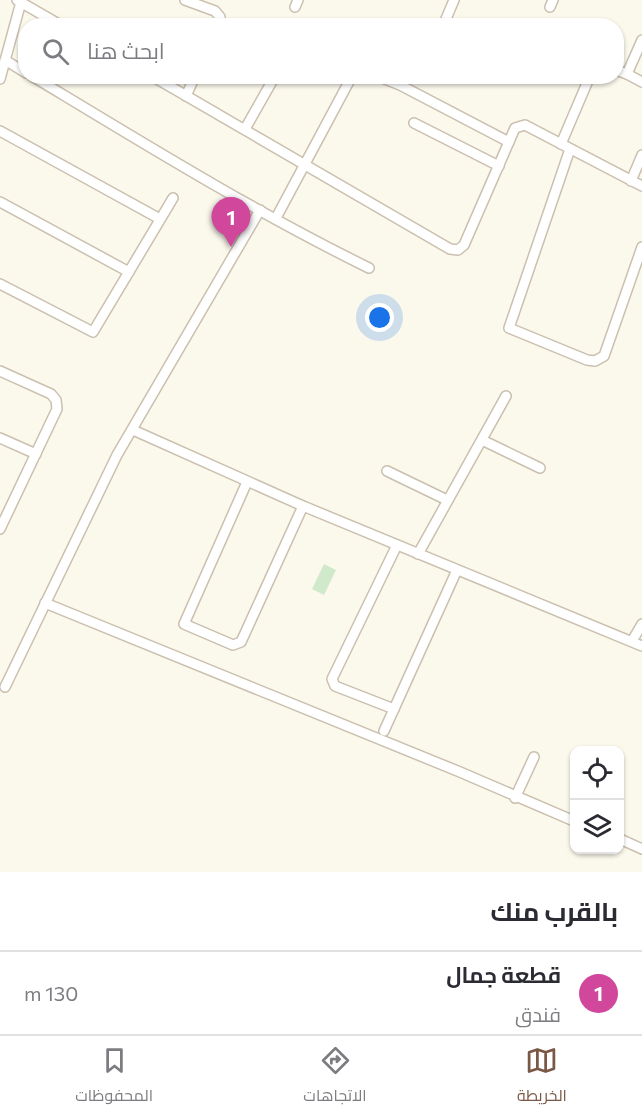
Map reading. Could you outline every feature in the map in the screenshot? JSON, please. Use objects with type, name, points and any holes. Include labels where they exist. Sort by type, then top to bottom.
[{"type":"street","points":[[185,0],[215,11],[220,18]]},
{"type":"street","points":[[446,18],[454,0]]},
{"type":"street","points":[[0,79],[19,1],[48,18]]},
{"type":"street","points":[[627,74],[642,40]]},
{"type":"street","points":[[5,60],[18,68]]},
{"type":"street","points":[[624,73],[642,82]]},
{"type":"street","points":[[46,84],[260,210],[369,268]]},
{"type":"street","points":[[166,84],[450,249],[458,250],[464,245],[515,128],[525,125],[642,186]]},
{"type":"street","points":[[186,96],[191,84]]},
{"type":"street","points":[[245,129],[270,84]]},
{"type":"street","points":[[276,218],[348,84]]},
{"type":"street","points":[[397,84],[509,142]]},
{"type":"street","points":[[587,84],[509,328],[587,360],[595,361],[603,356],[642,247]]},
{"type":"street","points":[[414,123],[499,166]]},
{"type":"street","points":[[0,132],[160,219]]},
{"type":"street","points":[[631,181],[642,155]]},
{"type":"street","points":[[0,284],[93,332],[173,198]]},
{"type":"street","points":[[0,202],[129,272]]},
{"type":"street","points":[[5,687],[117,455],[260,210]]},
{"type":"street","points":[[0,371],[51,394],[56,400],[57,409],[0,529]]},
{"type":"street","points":[[418,554],[506,396]]},
{"type":"street","points":[[133,430],[303,507],[642,646]]},
{"type":"street","points":[[0,438],[36,454]]},
{"type":"street","points":[[482,440],[540,468]]},
{"type":"street","points":[[387,471],[447,500]]},
{"type":"street","points":[[247,482],[184,624],[233,645],[241,642],[303,507]]},
{"type":"street","points":[[394,709],[335,686],[332,679],[397,545]]},
{"type":"street","points":[[384,731],[457,570]]},
{"type":"street","points":[[45,603],[460,772],[515,798],[570,819]]},
{"type":"street","points":[[632,641],[642,624]]},
{"type":"street","points":[[515,798],[534,757]]},
{"type":"street","points":[[624,841],[642,849]]},
{"type":"green space","points":[[324,564],[336,570],[324,595],[312,589]]},
{"type":"place","name":"قطعة جمال","points":[[231,247]]}]
